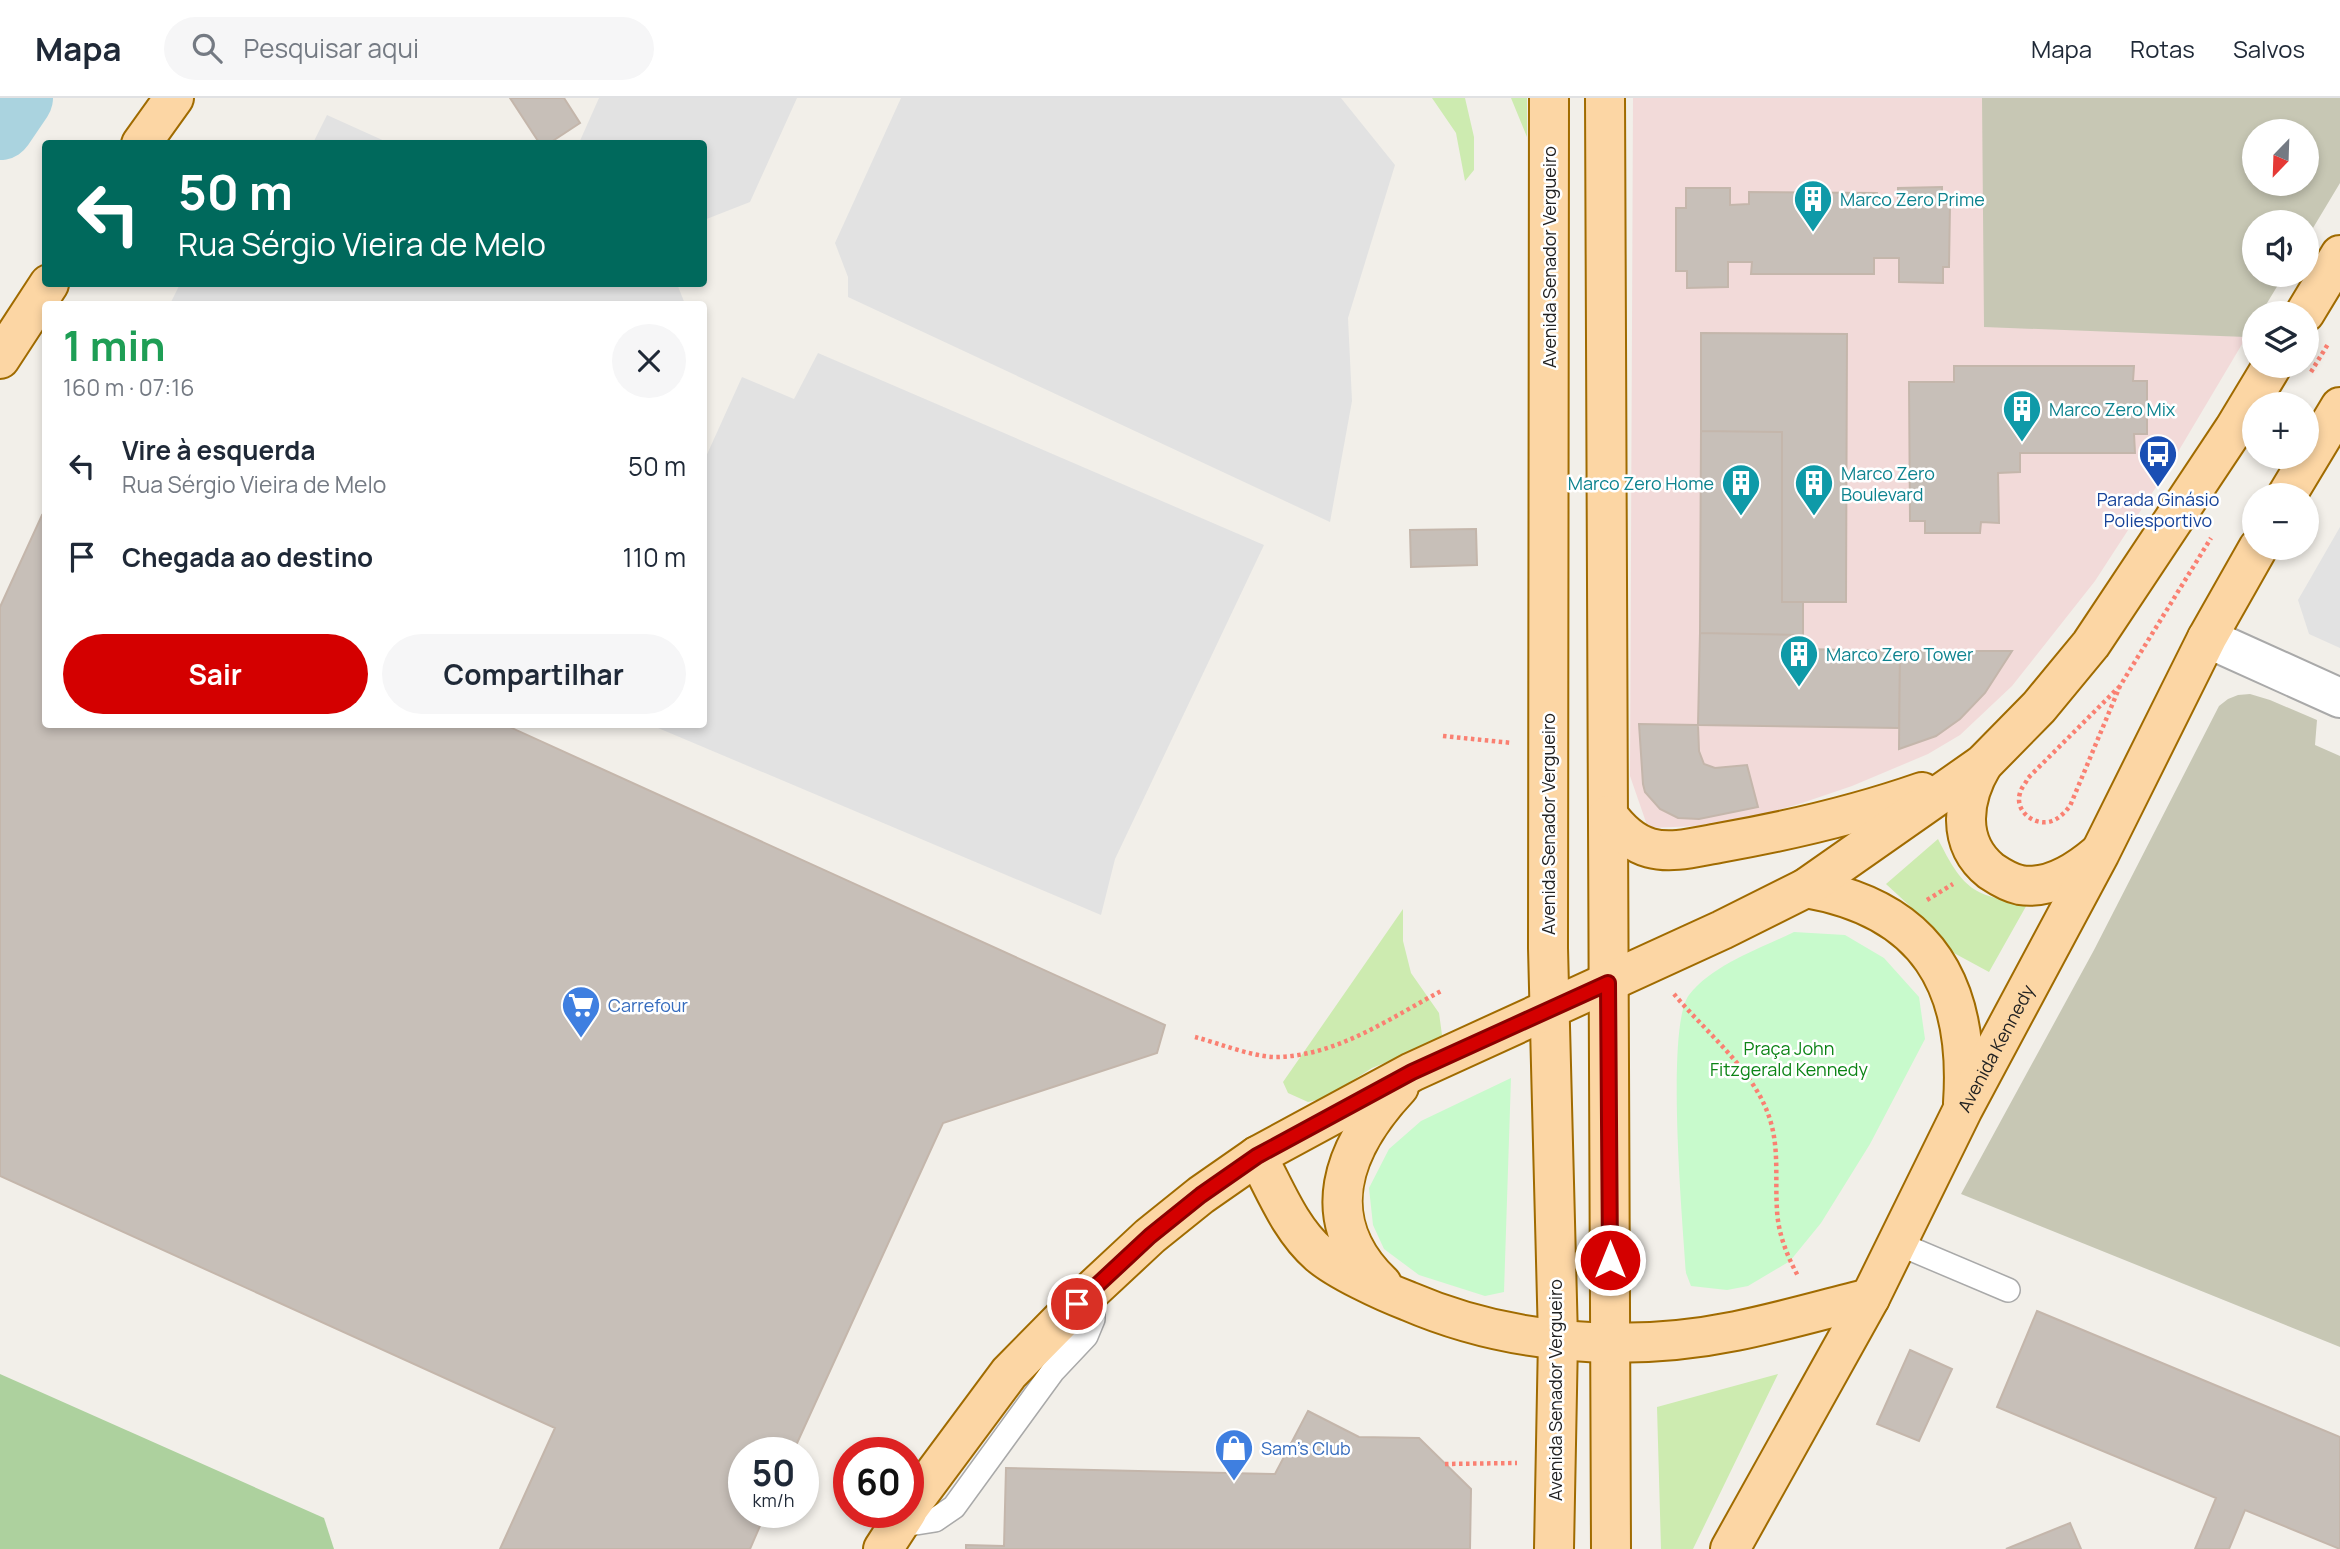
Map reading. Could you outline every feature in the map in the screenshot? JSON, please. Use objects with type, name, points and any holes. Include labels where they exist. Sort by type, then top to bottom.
[{"type":"main road","points":[[144,140],[174,98]]},
{"type":"main road","name":"Avenida Senador Vergueiro","points":[[1549,98],[1548,1009],[1558,1339],[1554,1549]]},
{"type":"main road","points":[[1605,98],[1611,1549]]},
{"type":"main road","points":[[2319,324],[2340,255]]},
{"type":"main road","points":[[0,359],[47,287]]},
{"type":"main road","points":[[924,1490],[1009,1373],[1093,1289],[1160,1228],[1257,1156],[1412,1072],[1608,983],[1806,888],[1975,770],[2039,707],[2091,645],[2265,378]]},
{"type":"main road","points":[[2294,483],[2340,407]]},
{"type":"main road","name":"Avenida Kennedy","points":[[1730,1549],[1751,1531],[1963,1109],[2100,853],[2207,638],[2251,560]]},
{"type":"main road","points":[[1608,816],[1630,839],[1642,845],[1660,850],[1682,849],[1818,822],[1900,800],[1975,770]]},
{"type":"main road","points":[[1975,770],[1965,822],[1971,845],[1984,865],[2007,881],[2034,885],[2073,873],[2100,853]]},
{"type":"main road","points":[[1806,888],[1853,898],[1878,909],[1916,939],[1932,958],[1947,982],[1954,1000],[1963,1048],[1963,1109]]},
{"type":"main road","points":[[1393,1296],[1354,1252],[1343,1225],[1341,1196],[1350,1161],[1368,1124],[1412,1072]]},
{"type":"main road","points":[[1257,1156],[1298,1232],[1320,1255],[1393,1296],[1424,1309],[1492,1330],[1558,1339],[1642,1343],[1736,1331],[1870,1298]]},
{"type":"street","points":[[2207,638],[2340,698]]},
{"type":"lane","points":[[1897,1243],[2008,1290]]},
{"type":"path","points":[[2120,686],[2028,778],[2020,792],[2019,804],[2022,811],[2033,820],[2048,822],[2060,816],[2070,806],[2120,686],[2217,528]]},
{"type":"path","points":[[1444,736],[1521,744],[1523,724],[1548,727]]},
{"type":"path","points":[[1894,920],[1984,865]]},
{"type":"path","points":[[1650,963],[1685,1007],[1737,1064],[1766,1108],[1775,1142],[1776,1207],[1780,1230],[1790,1261],[1816,1311]]},
{"type":"path","points":[[1195,1037],[1271,1057],[1295,1055],[1345,1043],[1443,990]]},
{"type":"path","points":[[1445,1464],[1556,1462]]},
{"type":"shaded area","points":[[599,98],[797,98],[750,202],[707,219],[707,140],[580,140]]},
{"type":"shaded area","points":[[901,98],[1341,98],[1395,165],[1348,318],[1352,401],[1330,522],[848,297],[848,277],[835,243]]},
{"type":"shaded area","points":[[1633,98],[2340,98],[2319,175],[2319,119],[2242,119],[2242,196],[2313,196],[2309,210],[2242,210],[2242,287],[2254,287],[2254,301],[2242,301],[2242,344],[2169,467],[2095,581],[2012,686],[1960,735],[1928,754],[1852,786],[1757,816],[1698,826],[1648,828],[1630,776]]},
{"type":"shaded area","points":[[1982,98],[2340,98],[2340,183],[2319,218],[2319,210],[2242,210],[2242,287],[2277,287],[2268,301],[2242,301],[2242,337],[1984,327]]},
{"type":"shaded area","points":[[327,115],[382,140],[314,140]]},
{"type":"shaded area","points":[[178,287],[678,287],[684,301],[172,301]]},
{"type":"shaded area","points":[[818,353],[1264,545],[1115,859],[1101,915],[658,728],[707,728],[707,454],[742,377],[794,399]]},
{"type":"shaded area","points":[[2340,527],[2340,648],[2309,634],[2298,600]]},
{"type":"shaded area","points":[[2250,694],[2317,720],[2315,745],[2340,756],[2340,1347],[1961,1194],[2094,950],[2219,706],[2238,695]]},
{"type":"green space","points":[[1432,98],[1465,98],[1474,137],[1474,170],[1465,181],[1456,133]]},
{"type":"green space","points":[[1511,98],[1527,98],[1527,137]]},
{"type":"green space","points":[[1938,839],[1955,869],[1972,888],[1995,898],[2029,901],[1989,972],[1952,952],[1925,920],[1886,884]]},
{"type":"green space","points":[[1403,909],[1403,941],[1411,973],[1439,1013],[1442,1035],[1432,1044],[1372,1068],[1325,1098],[1308,1102],[1288,1093],[1283,1082]]},
{"type":"green space","name":"Praça John Fitzgerald Kennedy","points":[[1794,932],[1845,935],[1884,958],[1919,997],[1925,1039],[1870,1144],[1821,1223],[1790,1261],[1748,1286],[1727,1290],[1691,1286],[1686,1273],[1677,1128],[1678,1045],[1682,1014],[1689,995],[1710,975],[1738,958]]},
{"type":"green space","points":[[1511,1078],[1504,1292],[1485,1296],[1419,1275],[1384,1249],[1373,1225],[1369,1188],[1389,1149],[1421,1121]]},
{"type":"green space","points":[[0,1374],[324,1518],[334,1549],[0,1549]]},
{"type":"green space","points":[[1778,1374],[1693,1549],[1661,1549],[1657,1407]]},
{"type":"building","points":[[510,98],[564,98],[580,123],[554,140],[537,140]]},
{"type":"building","name":"Marco Zero Prime","points":[[1942,187],[1942,204],[1950,204],[1949,267],[1943,267],[1943,283],[1899,282],[1899,258],[1874,258],[1874,274],[1751,274],[1752,262],[1728,262],[1728,287],[1687,288],[1687,271],[1676,271],[1676,208],[1686,208],[1686,188],[1730,188],[1730,205],[1749,204],[1749,192],[1877,193],[1878,205],[1898,205],[1898,188]]},
{"type":"building","name":"Marco Zero Boulevard","points":[[1701,333],[1847,334],[1846,602],[1782,602],[1782,432],[1701,431]]},
{"type":"building","name":"Marco Zero Mix","points":[[1954,366],[2134,366],[2133,381],[2147,381],[2147,434],[2134,434],[2135,453],[2020,453],[2020,472],[1998,473],[1999,523],[1981,522],[1980,533],[1925,533],[1925,521],[1910,521],[1909,382],[1954,382]]},
{"type":"building","name":"Marco Zero Home","points":[[1701,431],[1782,432],[1782,602],[1803,602],[1803,635],[1700,633]]},
{"type":"building","name":"Carrefour","points":[[42,515],[42,728],[512,728],[1165,1025],[1157,1053],[943,1123],[800,1437],[728,1437],[728,1528],[759,1528],[750,1549],[500,1549],[555,1428],[0,1176],[0,607]]},
{"type":"building","points":[[1476,529],[1477,565],[1411,567],[1410,530]]},
{"type":"building","name":"Marco Zero Tower","points":[[1700,633],[1803,635],[1803,649],[1900,651],[1899,728],[1698,725]]},
{"type":"building","points":[[1900,651],[2012,651],[1985,693],[1960,719],[1936,736],[1899,749]]},
{"type":"building","points":[[1639,724],[1698,725],[1699,751],[1704,764],[1715,768],[1747,765],[1758,807],[1699,819],[1678,818],[1660,809],[1645,792],[1643,784]]},
{"type":"building","points":[[2037,1311],[2340,1437],[2340,1549],[2245,1510],[2229,1549],[2195,1549],[2216,1498],[1997,1407]]},
{"type":"building","points":[[1910,1350],[1952,1369],[1919,1441],[1877,1424]]},
{"type":"building","name":"Sam's Club","points":[[1308,1411],[1359,1437],[1419,1438],[1471,1489],[1470,1549],[966,1549],[966,1545],[1004,1546],[1006,1468],[1275,1474]]},
{"type":"building","points":[[2070,1523],[2081,1549],[2006,1549]]},
{"type":"waterway","points":[[0,126],[19,98]]},
{"type":"place","name":"Marco Zero Prime","points":[[1813,233]]},
{"type":"place","name":"Marco Zero Mix","points":[[2022,443]]},
{"type":"place","name":"Parada Ginásio Poliesportivo","points":[[2158,488]]},
{"type":"place","name":"Marco Zero Home","points":[[1741,517]]},
{"type":"place","name":"Marco Zero Boulevard","points":[[1814,517]]},
{"type":"place","name":"Marco Zero Tower","points":[[1799,688]]},
{"type":"place","name":"Carrefour","points":[[581,1039]]},
{"type":"place","name":"Sam's Club","points":[[1234,1482]]},
{"type":"route","points":[[1077,1304],[1150,1236],[1201,1195],[1257,1156],[1412,1072],[1608,983],[1610,1260]]}]
